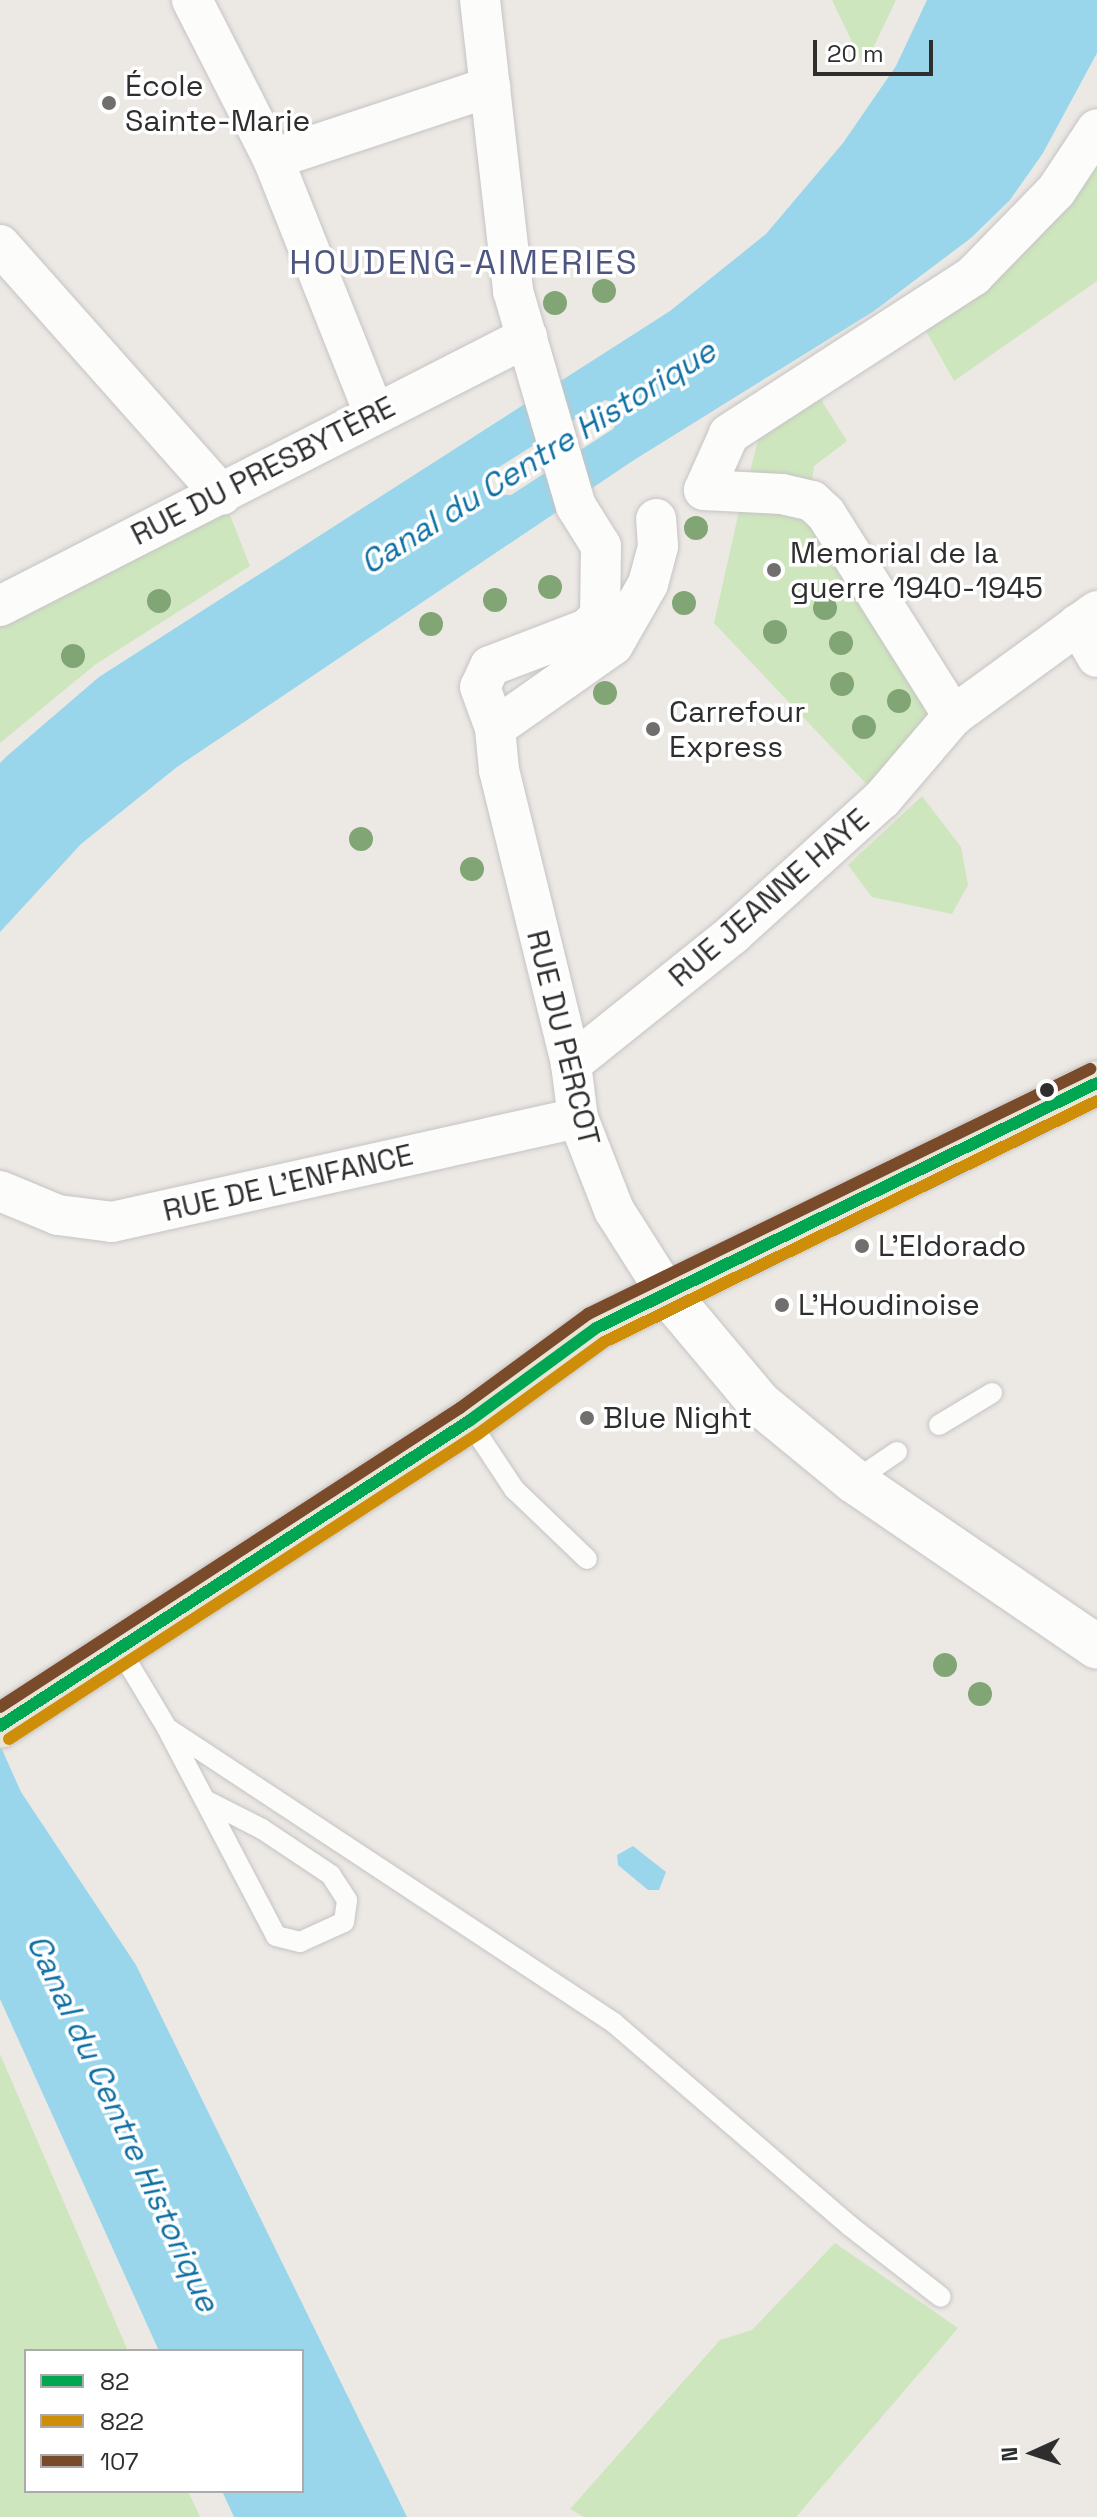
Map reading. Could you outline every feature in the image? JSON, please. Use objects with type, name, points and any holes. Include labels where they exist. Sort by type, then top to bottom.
[{"type":"main road","points":[[0,1726],[469,1421],[596,1328],[1097,1083]]},
{"type":"street","points":[[192,0],[273,159],[374,413]]},
{"type":"street","points":[[480,0],[513,291],[576,506],[601,546],[656,519],[704,490],[782,494],[812,501],[826,514],[953,716]]},
{"type":"street","points":[[273,159],[490,87]]},
{"type":"street","points":[[704,490],[729,434],[973,276],[1056,191],[1097,129]]},
{"type":"street","points":[[0,245],[222,495]]},
{"type":"street","name":"RUE DU PRESBYTÈRE","points":[[0,606],[527,337]]},
{"type":"street","points":[[495,728],[613,645],[648,584],[658,546],[656,519]]},
{"type":"street","name":"RUE DU PERCOT","points":[[601,546],[600,616],[587,629],[490,666],[480,687],[495,728],[499,770],[571,1064],[578,1118],[614,1210],[666,1292]]},
{"type":"street","name":"RUE JEANNE HAYE","points":[[571,1064],[733,934],[882,799],[953,716],[1091,631]]},
{"type":"street","name":"RUE DE L'ENFANCE","points":[[0,1191],[58,1215],[112,1222],[578,1118]]},
{"type":"street","points":[[666,1292],[759,1403],[854,1481],[1093,1642]]},
{"type":"lane","points":[[939,1425],[992,1393]]},
{"type":"lane","points":[[469,1421],[514,1489],[587,1559]]},
{"type":"lane","points":[[854,1481],[897,1452]]},
{"type":"lane","points":[[119,1648],[207,1801],[276,1936],[300,1942],[344,1922],[347,1900],[331,1875],[262,1829],[207,1801]]},
{"type":"lane","points":[[167,1728],[614,2023],[850,2226],[941,2297]]},
{"type":"green space","points":[[832,0],[896,0],[864,67]]},
{"type":"green space","points":[[1097,129],[1097,281],[954,381],[917,315]]},
{"type":"green space","points":[[820,398],[847,441],[814,466],[811,490],[747,483],[758,440]]},
{"type":"green space","points":[[222,495],[250,566],[96,664],[0,743],[0,606]]},
{"type":"green space","points":[[757,508],[815,522],[939,714],[874,792],[714,623],[739,511]]},
{"type":"green space","points":[[922,796],[961,847],[968,885],[952,914],[872,897],[848,865]]},
{"type":"green space","points":[[0,2054],[127,2349],[24,2349],[24,2493],[189,2493],[200,2517],[0,2517]]},
{"type":"green space","points":[[835,2243],[958,2328],[796,2517],[584,2517],[570,2509],[720,2340],[752,2330]]},
{"type":"water","name":"Canal du Centre Historique","points":[[927,0],[1097,0],[1097,53],[1043,153],[1010,200],[971,238],[874,311],[634,460],[177,767],[81,844],[0,932],[0,763],[99,677],[670,311],[766,234],[843,143],[896,66]]},
{"type":"water","name":"Canal du Centre Historique","points":[[0,1745],[21,1792],[136,1965],[407,2517],[234,2517],[223,2493],[304,2493],[304,2349],[158,2349],[0,1999]]},
{"type":"water","points":[[633,1846],[666,1872],[659,1890],[648,1890],[618,1865],[617,1855]]},
{"type":"pier","points":[[605,400],[628,406],[613,429],[511,495],[488,494],[493,471]]},
{"type":"transit line","name":"107","points":[[0,1707],[460,1408],[588,1314],[1090,1069]]},
{"type":"transit line","name":"82","points":[[0,1726],[469,1421],[596,1328],[1097,1083]]},
{"type":"transit line","name":"822","points":[[9,1739],[478,1434],[604,1342],[1097,1101]]},
{"type":"place","name":"École Sainte-Marie","points":[[109,103]]},
{"type":"place","name":"Memorial de la guerre 1940-1945","points":[[774,570]]},
{"type":"place","name":"Carrefour Express","points":[[653,729]]},
{"type":"place","name":"L'Eldorado","points":[[862,1246]]},
{"type":"place","name":"L'Houdinoise","points":[[782,1305]]},
{"type":"place","name":"Blue Night","points":[[587,1418]]},
{"type":"district","name":"HOUDENG-AIMERIES","points":[[464,263]]}]
